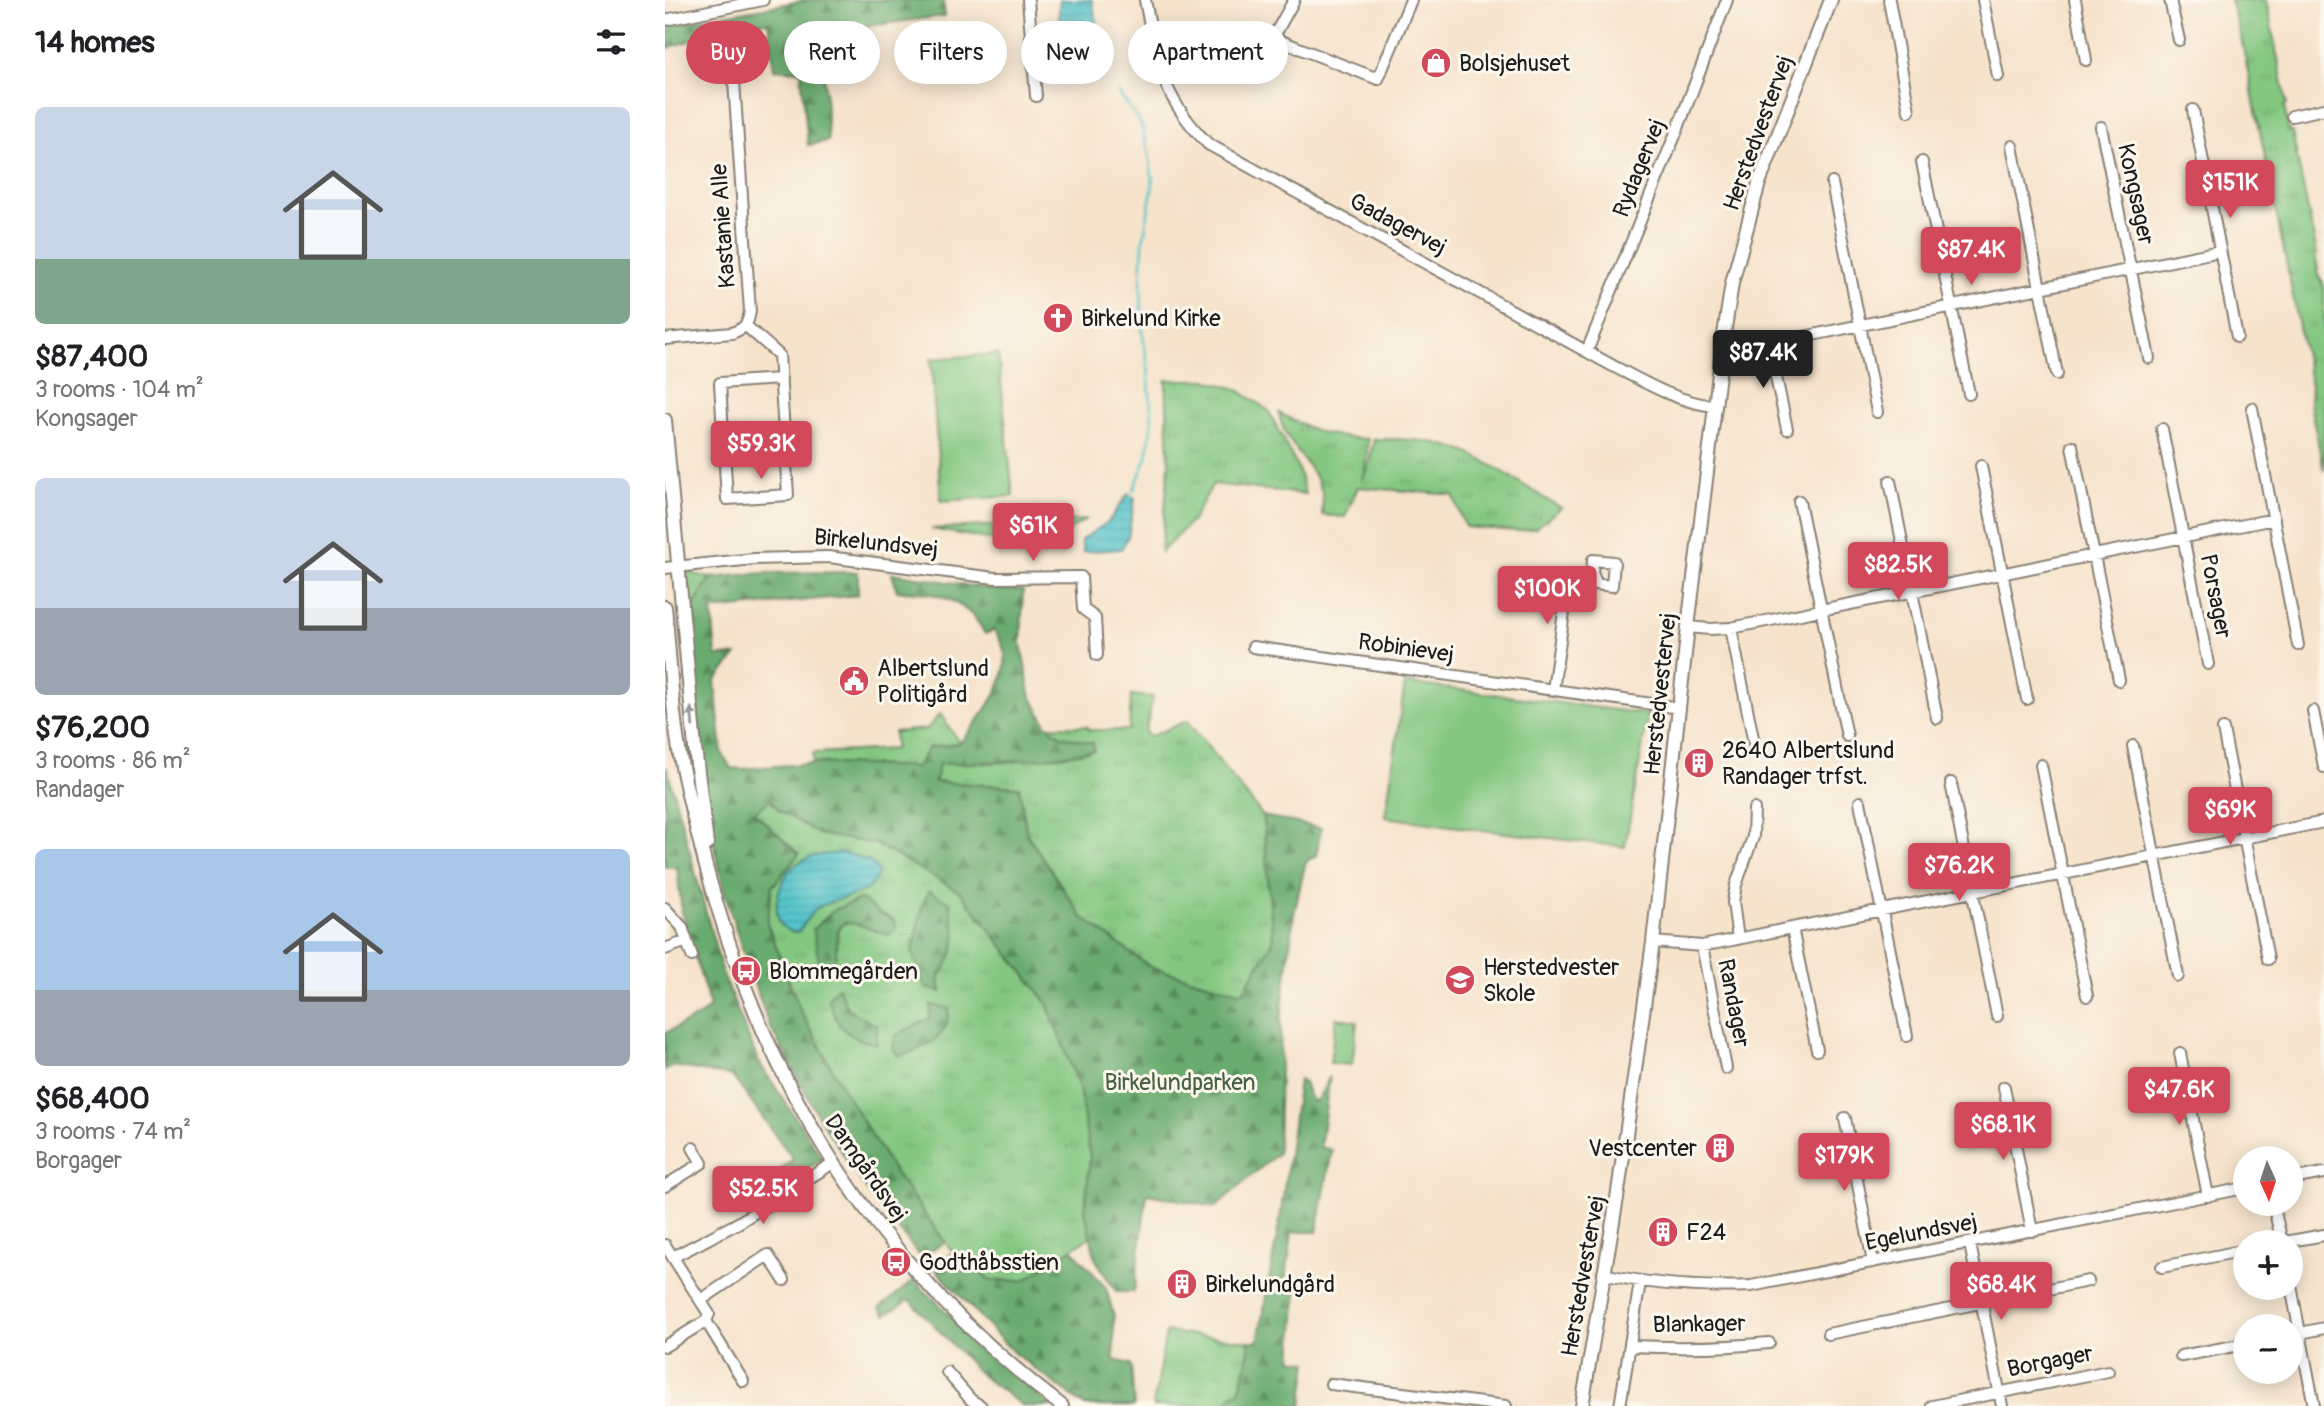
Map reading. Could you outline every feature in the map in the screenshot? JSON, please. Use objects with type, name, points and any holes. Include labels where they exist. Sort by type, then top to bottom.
[{"type":"street","points":[[665,20],[763,0]]},
{"type":"street","points":[[1028,0],[1036,96]]},
{"type":"street","name":"Gadagervej","points":[[1145,0],[1160,75],[1174,104],[1189,125],[1208,144],[1666,394],[1714,406]]},
{"type":"street","points":[[1294,0],[1273,38],[1378,79],[1411,0]]},
{"type":"street","name":"Rydagervej","points":[[1587,351],[1727,0]]},
{"type":"street","name":"Herstedvestervej","points":[[1582,1406],[1618,1192],[1653,942],[1714,406],[1732,283],[1759,183],[1831,0]]},
{"type":"street","points":[[1889,0],[1909,111]]},
{"type":"street","points":[[1983,0],[1998,76]]},
{"type":"street","points":[[2075,0],[2086,61]]},
{"type":"street","points":[[2170,0],[2179,40]]},
{"type":"street","name":"Kastanie Alle","points":[[734,84],[750,311],[746,326]]},
{"type":"street","points":[[2293,116],[2324,109]]},
{"type":"street","points":[[2193,110],[2237,337]]},
{"type":"street","name":"Kongsager","points":[[2101,127],[2148,358]]},
{"type":"street","points":[[2012,146],[2057,374]]},
{"type":"street","points":[[1922,162],[1969,394]]},
{"type":"street","points":[[1832,183],[1878,412]]},
{"type":"street","name":"Kongsager","points":[[1723,341],[1769,344],[2220,251]]},
{"type":"street","points":[[665,339],[732,332],[746,326],[779,355],[781,379],[788,495],[727,499],[720,383],[781,379]]},
{"type":"street","points":[[1769,344],[1787,429]]},
{"type":"street","points":[[2252,408],[2298,645]]},
{"type":"street","name":"Damgårdsvej","points":[[665,420],[672,568],[715,900]]},
{"type":"street","name":"Porsager","points":[[2162,429],[2208,664]]},
{"type":"street","points":[[2072,446],[2119,680]]},
{"type":"street","points":[[1982,466],[2027,699]]},
{"type":"street","points":[[1890,481],[1937,718]]},
{"type":"street","points":[[1799,501],[1847,736]]},
{"type":"street","name":"Porsager","points":[[1688,627],[1731,628],[2274,519]]},
{"type":"street","name":"Birkelundsvej","points":[[672,568],[754,559],[828,557],[995,578],[1081,577],[1083,609],[1095,618],[1097,655]]},
{"type":"street","points":[[1553,690],[1565,612],[1586,586],[1595,580]]},
{"type":"street","name":"Damgårdsvej","points":[[665,607],[679,749],[715,900],[756,1019],[799,1108],[872,1218],[928,1284],[996,1352],[1062,1406]]},
{"type":"street","points":[[1731,628],[1756,752]]},
{"type":"street","name":"Robinievej","points":[[1252,647],[1680,708]]},
{"type":"street","points":[[2313,711],[2324,767]]},
{"type":"street","points":[[2223,730],[2268,959]]},
{"type":"street","points":[[2133,746],[2178,976]]},
{"type":"street","points":[[665,751],[695,748]]},
{"type":"street","points":[[2041,765],[2087,996]]},
{"type":"street","points":[[1951,783],[1997,1016]]},
{"type":"street","points":[[1860,802],[1907,1036]]},
{"type":"street","name":"Randager","points":[[1738,939],[1733,902],[1735,885],[1753,837],[1754,809]]},
{"type":"street","name":"Randager","points":[[1653,942],[1702,946],[2324,822]]},
{"type":"street","points":[[665,908],[677,920],[692,956]]},
{"type":"street","points":[[1792,928],[1817,1050]]},
{"type":"street","points":[[665,949],[687,941]]},
{"type":"street","name":"Randager","points":[[1702,946],[1726,1068]]},
{"type":"street","points":[[2180,1053],[2208,1196]]},
{"type":"street","points":[[2004,1087],[2032,1231]]},
{"type":"street","points":[[1845,1118],[1873,1262]]},
{"type":"street","points":[[665,1186],[702,1163],[693,1148]]},
{"type":"street","points":[[674,1257],[738,1223],[833,1163]]},
{"type":"street","points":[[2303,1177],[2324,1173]]},
{"type":"street","name":"Egelundsvej","points":[[1603,1274],[1640,1282],[1689,1287],[1751,1286],[2233,1191]]},
{"type":"street","points":[[2303,1239],[2324,1235]]},
{"type":"street","name":"Borgager","points":[[1970,1244],[2002,1406]]},
{"type":"street","points":[[665,1245],[709,1314],[706,1321],[665,1346]]},
{"type":"street","points":[[2162,1266],[2233,1252]]},
{"type":"street","points":[[701,1300],[768,1255],[784,1280]]},
{"type":"street","name":"Blankager","points":[[1620,1406],[1640,1282]]},
{"type":"street","points":[[1828,1334],[2088,1282]]},
{"type":"street","points":[[706,1321],[743,1381]]},
{"type":"street","points":[[2303,1332],[2324,1328]]},
{"type":"street","name":"Blankager","points":[[1630,1346],[1681,1349],[1769,1343]]},
{"type":"street","points":[[2181,1356],[2233,1346]]},
{"type":"street","points":[[2303,1363],[2315,1406]]},
{"type":"street","name":"Borgager","points":[[1932,1406],[2108,1371]]},
{"type":"street","points":[[947,1372],[971,1400],[981,1406]]},
{"type":"street","points":[[1331,1384],[1506,1406]]},
{"type":"green space","points":[[807,0],[943,0],[945,16],[880,24],[880,21],[784,21],[784,70],[774,69],[770,21],[692,21]]},
{"type":"green space","points":[[2230,0],[2266,0],[2287,104],[2284,105],[2289,132],[2292,132],[2317,254],[2315,255],[2324,291],[2324,471],[2310,404],[2311,386],[2241,37]]},
{"type":"green space","points":[[686,22],[686,42],[665,49],[665,26]]},
{"type":"green space","points":[[802,84],[825,84],[828,141],[808,145]]},
{"type":"green space","points":[[998,354],[1013,496],[941,501],[931,359]]},
{"type":"green space","points":[[1166,380],[1206,380],[1237,389],[1268,410],[1298,468],[1305,494],[1213,484],[1192,521],[1161,552],[1169,464]]},
{"type":"green space","points":[[1279,413],[1322,432],[1368,439],[1365,470],[1361,480],[1367,470],[1374,439],[1425,441],[1455,448],[1481,459],[1561,508],[1536,528],[1517,531],[1465,527],[1453,495],[1358,487],[1345,517],[1322,515],[1323,495],[1318,482],[1292,444]]},
{"type":"green space","points":[[1085,520],[1051,542],[1026,546],[931,529]]},
{"type":"green space","points":[[684,571],[710,578],[688,616]]},
{"type":"green space","name":"Birkelundparken","points":[[858,572],[858,595],[712,610],[716,656],[737,655],[715,681],[722,753],[731,768],[813,763],[917,767],[928,748],[960,743],[968,734],[999,687],[1005,662],[1001,642],[994,630],[985,634],[969,612],[948,599],[924,592],[897,591],[892,573],[997,590],[1023,590],[1021,643],[1030,694],[1047,726],[1062,736],[1093,743],[1094,750],[1036,759],[939,764],[935,782],[1019,787],[1027,835],[1082,917],[1150,967],[1242,993],[1273,942],[1263,816],[1321,828],[1316,857],[1309,859],[1305,865],[1294,914],[1281,1018],[1278,1153],[1215,1207],[1147,1194],[1134,1292],[1116,1292],[1095,1258],[1085,1211],[1090,1157],[1079,1087],[1046,1001],[960,892],[876,844],[819,834],[780,811],[770,800],[754,812],[799,854],[772,887],[767,923],[800,1010],[842,1087],[891,1167],[945,1242],[921,1257],[870,1195],[818,1116],[769,1025],[723,887],[706,802],[688,616],[710,578],[764,573]]},
{"type":"green space","points":[[1405,683],[1648,714],[1625,847],[1385,817]]},
{"type":"green space","points":[[1131,695],[1153,697],[1145,733],[1151,736],[1187,721],[1263,816],[1273,942],[1242,993],[1150,967],[1082,917],[1027,834],[1019,787],[935,782],[939,764],[1013,762],[1092,743],[1062,736],[1047,726],[1129,730]]},
{"type":"green space","points":[[940,714],[960,743],[928,748],[918,767],[813,763],[813,753],[895,749],[894,732],[927,729]]},
{"type":"green space","points":[[667,768],[723,975],[758,1061],[823,1159],[760,1198],[754,1190],[793,1159],[732,1076],[673,1066],[665,1070],[665,1033],[699,1016],[710,1007],[682,913],[677,867],[665,867]]},
{"type":"green space","points":[[770,800],[819,834],[876,844],[960,892],[1046,1001],[1079,1087],[1090,1157],[1085,1211],[1091,1236],[1025,1280],[992,1281],[953,1252],[891,1167],[842,1087],[800,1010],[767,924],[772,887],[799,854],[753,811]]},
{"type":"green space","points":[[929,891],[950,903],[955,930],[951,955],[939,977],[941,992],[925,987],[912,952],[923,903]]},
{"type":"green space","points":[[861,899],[879,913],[894,920],[897,929],[888,935],[861,925],[844,923],[838,930],[835,965],[829,970],[820,967],[813,929],[834,910]]},
{"type":"green space","points":[[838,987],[848,1009],[877,1026],[877,1044],[850,1035],[839,1024],[828,998]]},
{"type":"green space","points":[[931,1005],[949,1009],[945,1027],[934,1040],[899,1056],[893,1049],[895,1037],[930,1018]]},
{"type":"green space","points":[[1336,1018],[1357,1021],[1352,1065],[1330,1063]]},
{"type":"green space","points":[[1330,1076],[1320,1147],[1332,1150],[1317,1232],[1292,1232],[1285,1285],[1297,1290],[1292,1359],[1308,1362],[1302,1406],[1226,1406],[1233,1394],[1239,1393],[1249,1353],[1249,1341],[1258,1341],[1280,1219],[1299,1080],[1304,1083],[1312,1102],[1318,1099]]},
{"type":"green space","points":[[1072,1249],[1106,1288],[1114,1316],[1114,1360],[1131,1364],[1134,1406],[1085,1406],[1014,1353],[936,1270],[953,1252],[992,1281],[1025,1280]]},
{"type":"green space","points":[[914,1280],[975,1340],[1051,1406],[1023,1406],[982,1376],[910,1300],[885,1315],[880,1308]]},
{"type":"green space","points":[[1166,1332],[1249,1341],[1239,1393],[1227,1401],[1226,1406],[1153,1406]]},
{"type":"water","points":[[1060,0],[1092,0],[1096,21],[1060,21]]},
{"type":"water","points":[[1128,494],[1135,498],[1128,537],[1121,549],[1083,552],[1081,540],[1108,522]]},
{"type":"water","points":[[845,853],[870,861],[878,871],[876,880],[855,895],[819,907],[798,932],[788,930],[777,916],[778,894],[787,874],[793,867],[811,857]]},
{"type":"waterway","points":[[1118,92],[1141,124],[1153,184],[1143,242],[1141,285],[1142,330],[1152,421],[1147,457],[1133,491]]},
{"type":"place","name":"Bolsjehuset","points":[[1436,63]]},
{"type":"place","name":"Birkelund Kirke","points":[[1058,318]]},
{"type":"place","name":"Albertslund Politigård","points":[[854,681]]},
{"type":"place","name":"2640 Albertslund Randager trfst.","points":[[1699,763]]},
{"type":"place","name":"Blommegården","points":[[746,971]]},
{"type":"place","name":"Herstedvester Skole","points":[[1460,980]]},
{"type":"place","name":"Vestcenter","points":[[1720,1148]]},
{"type":"place","name":"F24","points":[[1663,1232]]},
{"type":"place","name":"Godthåbsstien","points":[[896,1262]]},
{"type":"place","name":"Birkelundgård","points":[[1182,1284]]}]
